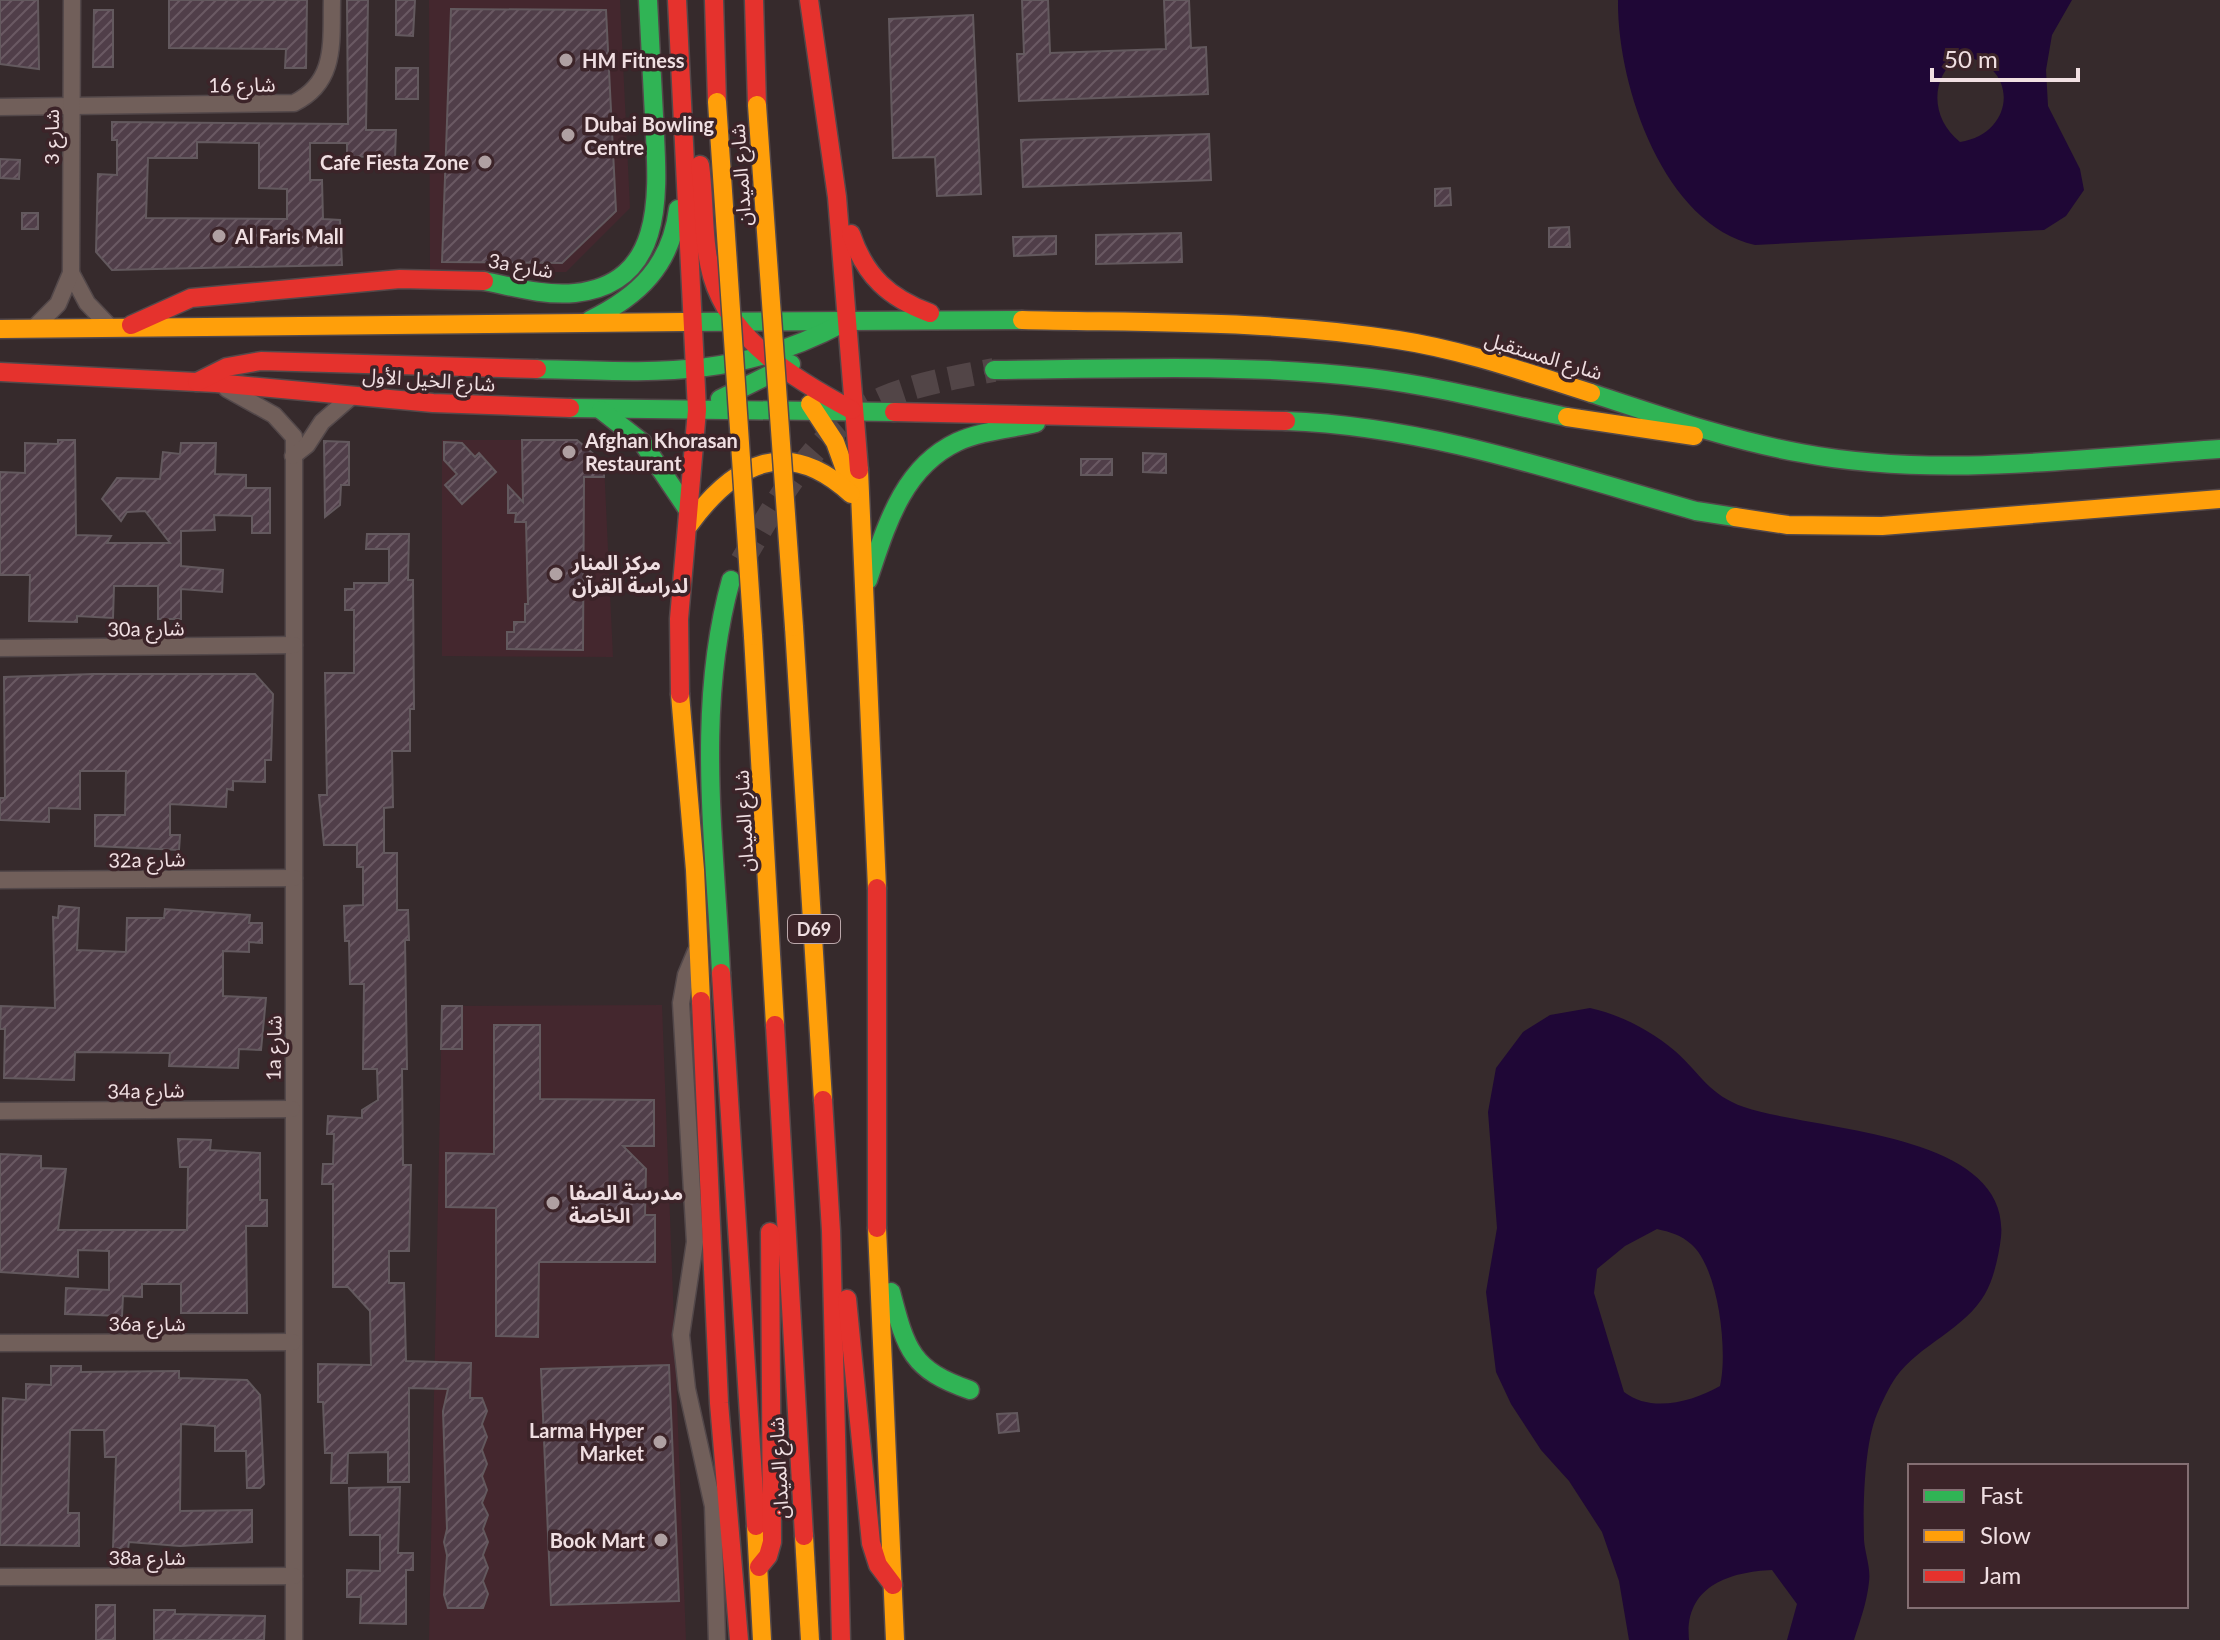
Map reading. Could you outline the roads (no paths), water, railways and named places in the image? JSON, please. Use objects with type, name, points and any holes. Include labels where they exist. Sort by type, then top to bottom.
[{"type":"main road","name":"3a شارع","points":[[120,326],[191,298],[338,282],[462,278],[548,294],[595,289],[625,272],[652,234],[658,205],[648,0]]},
{"type":"main road","points":[[677,0],[697,410],[679,619],[680,725],[695,870],[719,1403],[739,1640]]},
{"type":"main road","name":"شارع الميدان","points":[[714,0],[717,102],[753,636],[810,1640]]},
{"type":"main road","name":"شارع الميدان","points":[[754,0],[757,105],[794,627],[831,1231],[841,1640]]},
{"type":"main road","points":[[809,0],[837,197],[856,412],[877,832],[877,1277],[895,1640]]},
{"type":"main road","points":[[573,324],[632,297],[654,275],[665,258],[677,220],[676,164],[684,136]]},
{"type":"main road","points":[[684,136],[692,144],[700,164],[713,281],[721,304],[818,412],[835,442],[845,474],[860,505]]},
{"type":"main road","points":[[837,197],[869,277],[897,301],[947,319]]},
{"type":"main road","points":[[519,289],[573,324]]},
{"type":"main road","name":"شارع المستقبل","points":[[850,330],[947,319],[1240,323],[1360,334],[1446,350],[1537,373],[1721,436],[1804,454],[1933,464],[2020,463],[2220,449]]},
{"type":"main road","points":[[0,329],[735,322],[850,330]]},
{"type":"main road","points":[[693,323],[736,343],[856,412],[1259,419],[1401,433],[1461,445],[1696,511],[1788,525],[1882,526],[2220,499]]},
{"type":"main road","points":[[697,410],[773,364],[850,330]]},
{"type":"main road","points":[[196,382],[227,367],[261,361],[695,371],[773,364]]},
{"type":"main road","points":[[994,370],[1247,371],[1343,376],[1453,391],[1647,432],[1721,436]]},
{"type":"main road","name":"شارع الخيل الأول","points":[[0,372],[599,409],[856,412]]},
{"type":"main road","points":[[599,409],[621,421],[649,447],[690,519]]},
{"type":"main road","points":[[864,591],[895,504],[916,472],[936,454],[959,441],[1074,414]]},
{"type":"main road","points":[[690,519],[724,482],[738,472],[770,461],[805,463],[821,469],[836,478],[860,505]]},
{"type":"main road","points":[[731,580],[714,640],[710,693],[721,971],[762,1640]]},
{"type":"main road","points":[[759,1567],[768,1556],[772,1542],[770,1172],[772,1153],[781,1140]]},
{"type":"main road","points":[[831,1231],[841,1253],[871,1543],[878,1565],[893,1585]]},
{"type":"main road","points":[[877,1277],[890,1291],[900,1337],[910,1354],[941,1382],[970,1390]]},
{"type":"street","name":"شارع 3","points":[[34,328],[58,304],[71,273],[72,0]]},
{"type":"street","name":"شارع 16","points":[[0,107],[294,103],[309,95],[327,72],[332,0]]},
{"type":"street","points":[[71,273],[87,303],[120,326]]},
{"type":"street","name":"1a شارع","points":[[216,383],[264,407],[294,437],[294,1640]]},
{"type":"street","points":[[293,456],[307,445],[322,422],[352,396]]},
{"type":"street","name":"30a شارع","points":[[0,648],[294,645]]},
{"type":"street","name":"32a شارع","points":[[0,880],[294,878]]},
{"type":"street","points":[[697,950],[686,975],[681,1003],[695,1242],[681,1335],[687,1389],[713,1506],[717,1640]]},
{"type":"street","name":"34a شارع","points":[[0,1111],[292,1109]]},
{"type":"street","name":"36a شارع","points":[[0,1343],[293,1342]]},
{"type":"street","name":"38a شارع","points":[[0,1577],[294,1576]]},
{"type":"tunnel","points":[[742,561],[785,490],[839,426],[861,410],[899,392],[994,370]]},
{"type":"place","name":"HM Fitness","points":[[566,60]]},
{"type":"place","name":"Dubai Bowling Centre","points":[[568,135]]},
{"type":"place","name":"Cafe Fiesta Zone","points":[[485,162]]},
{"type":"place","name":"Al Faris Mall","points":[[219,236]]},
{"type":"place","name":"Afghan Khorasan Restaurant","points":[[569,452]]},
{"type":"place","name":"مركز المنار لدراسة القرآن","points":[[556,574]]},
{"type":"place","name":"مدرسة الصفا الخاصة","points":[[553,1203]]},
{"type":"place","name":"Larma Hyper Market","points":[[660,1442]]},
{"type":"place","name":"Book Mart","points":[[661,1540]]}]
